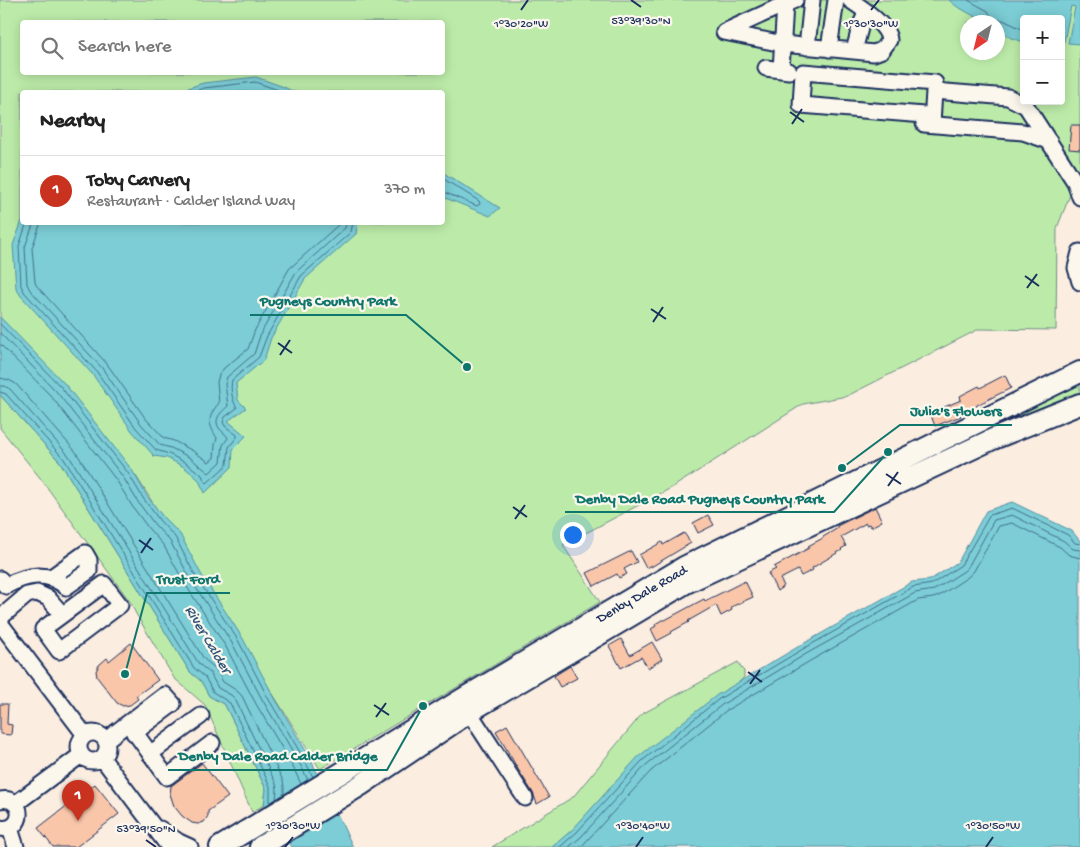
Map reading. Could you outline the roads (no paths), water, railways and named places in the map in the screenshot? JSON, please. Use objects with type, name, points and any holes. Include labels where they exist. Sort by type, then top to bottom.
[{"type":"main road","name":"Denby Dale Road","points":[[220,847],[464,698],[684,567],[1080,372]]},
{"type":"main road","name":"Denby Dale Road","points":[[266,843],[361,785],[469,712],[686,583],[986,442],[1080,404]]},
{"type":"street","points":[[807,47],[812,0]]},
{"type":"street","points":[[829,49],[836,0]]},
{"type":"street","points":[[790,2],[724,32],[807,47],[874,53],[882,50],[889,40],[889,34],[867,12],[850,0]]},
{"type":"street","points":[[781,70],[790,2]]},
{"type":"street","points":[[854,51],[861,24],[867,12]]},
{"type":"street","points":[[766,68],[935,83],[932,124]]},
{"type":"street","points":[[803,72],[801,105],[924,115],[924,124],[1023,132],[1049,141]]},
{"type":"street","points":[[934,91],[1008,97],[1026,106],[1075,182],[1080,196]]},
{"type":"street","points":[[1080,252],[1076,268],[1080,282]]},
{"type":"street","points":[[0,579],[6,586],[28,576],[45,576],[50,578]]},
{"type":"street","points":[[104,584],[120,605],[59,650],[43,629],[62,614],[104,584]]},
{"type":"street","points":[[0,618],[27,595],[37,593],[48,598],[62,614]]},
{"type":"street","points":[[0,623],[85,735]]},
{"type":"street","points":[[469,712],[525,798]]},
{"type":"street","points":[[150,754],[201,716]]},
{"type":"street","points":[[106,740],[131,728],[167,777],[212,742]]},
{"type":"street","points":[[89,733],[99,734],[106,740],[107,750],[102,758],[93,761],[81,755],[79,746],[85,735],[89,733]]},
{"type":"street","points":[[16,804],[81,755]]},
{"type":"street","points":[[102,758],[169,847]]},
{"type":"street","points":[[0,800],[8,800],[16,804],[18,808],[19,817],[17,822],[5,828],[16,847]]},
{"type":"street","points":[[152,825],[190,847]]},
{"type":"water","points":[[949,0],[1080,0],[1080,44],[1068,43],[1075,7],[1071,6],[1065,37],[1065,15],[1020,15],[1020,41],[1005,34],[1005,15],[972,15]]},
{"type":"water","points":[[256,77],[290,90],[182,90],[203,83]]},
{"type":"water","points":[[445,174],[500,208],[490,216],[445,198]]},
{"type":"water","points":[[20,225],[358,225],[356,234],[305,279],[271,338],[264,360],[236,383],[238,400],[246,408],[228,421],[246,436],[233,449],[232,467],[205,493],[198,479],[184,467],[167,458],[154,456],[132,431],[93,375],[21,296],[16,288],[13,245]]},
{"type":"water","name":"River Calder","points":[[0,317],[65,384],[132,470],[147,496],[164,518],[180,534],[201,574],[242,637],[309,756],[353,847],[292,847],[264,805],[266,789],[225,705],[209,696],[201,681],[190,672],[60,462],[0,395]]},
{"type":"water","points":[[1012,502],[1072,531],[1080,541],[1080,847],[552,847],[573,829],[638,757],[717,695],[912,582],[930,580],[958,562],[986,511]]},
{"type":"place","name":"Pugneys Country Park","points":[[467,367]]},
{"type":"place","name":"Denby Dale Road Pugneys Country Park","points":[[888,452]]},
{"type":"place","name":"Julia's Flowers","points":[[842,468]]},
{"type":"place","name":"Trust Ford","points":[[125,674]]},
{"type":"place","name":"Denby Dale Road Calder Bridge","points":[[423,706]]},
{"type":"place","name":"Toby Carvery","points":[[78,821]]}]
